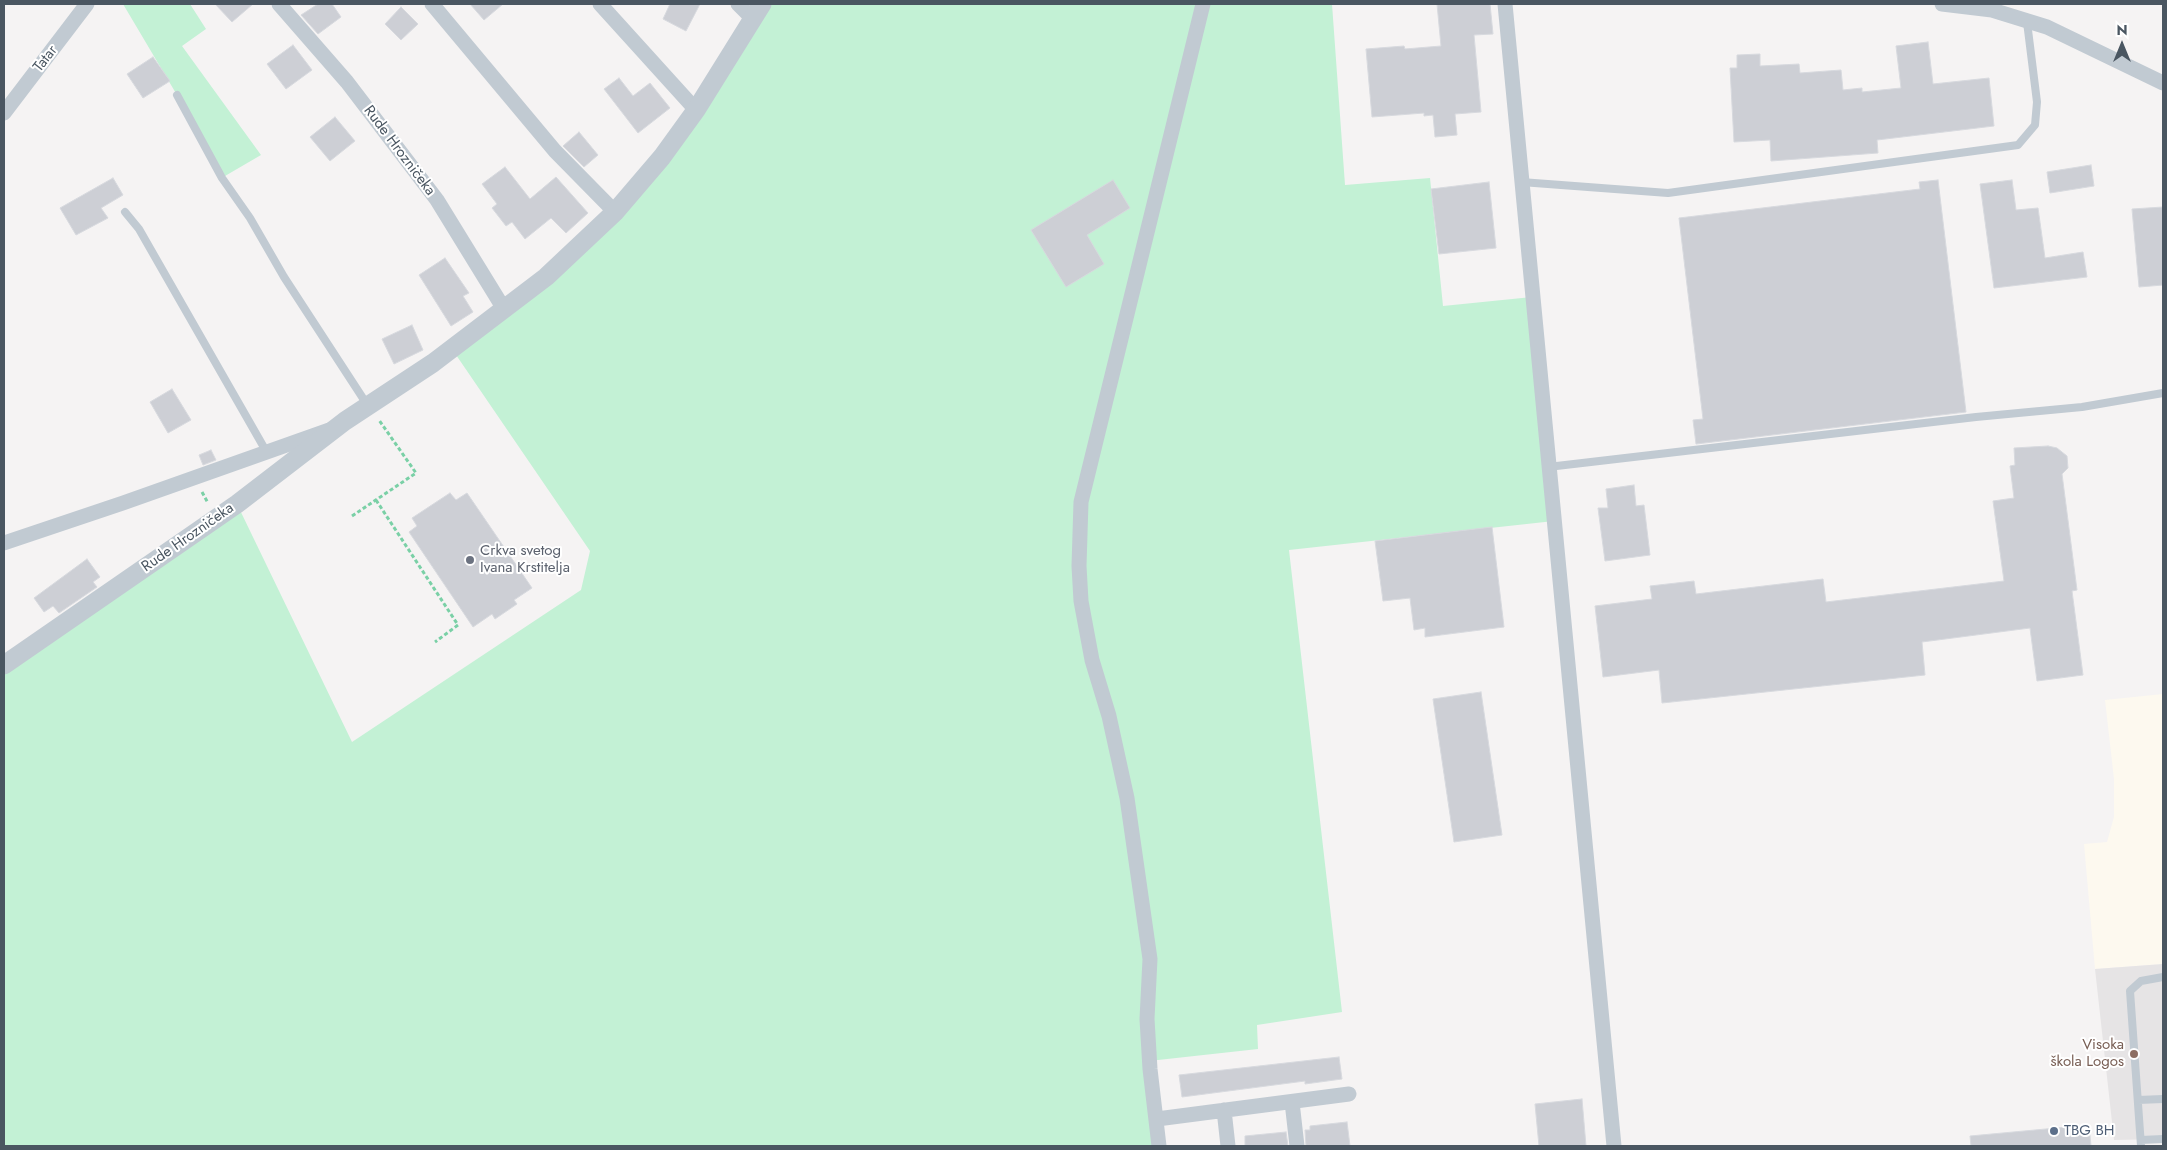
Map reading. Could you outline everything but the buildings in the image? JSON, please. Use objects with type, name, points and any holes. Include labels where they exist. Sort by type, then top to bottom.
[{"type":"street","name":"Tatar","points":[[4,113],[87,4]]},
{"type":"street","name":"Rude Hrozničeka","points":[[279,4],[347,82],[402,153],[436,200],[504,309]]},
{"type":"street","points":[[432,4],[555,151],[615,212]]},
{"type":"street","points":[[600,4],[696,110]]},
{"type":"street","name":"Rude Hrozničeka","points":[[4,665],[218,517],[338,427],[433,363],[546,277],[615,212],[662,157],[696,110],[757,12],[738,4]]},
{"type":"street","points":[[1159,1146],[1150,1069],[1147,1019],[1150,959],[1127,798],[1109,716],[1092,660],[1081,601],[1079,566],[1081,502],[1203,4]]},
{"type":"street","points":[[1505,4],[1520,182],[1614,1146]]},
{"type":"street","points":[[1942,4],[1992,10],[2047,27],[2163,83]]},
{"type":"street","points":[[4,543],[338,427]]},
{"type":"street","points":[[1157,1120],[1349,1094]]},
{"type":"street","points":[[1292,1102],[1297,1146]]},
{"type":"street","points":[[1224,1110],[1228,1146]]},
{"type":"lane","points":[[1520,182],[1668,193],[2018,145],[2035,125],[2037,102],[2027,22]]},
{"type":"lane","points":[[177,95],[222,178],[250,218],[284,277],[368,406]]},
{"type":"lane","points":[[125,212],[138,229],[266,451]]},
{"type":"lane","points":[[1548,467],[1976,417],[2082,407],[2163,393]]},
{"type":"lane","points":[[2163,977],[2141,981],[2130,991],[2141,1143],[2163,1139]]},
{"type":"lane","points":[[2138,1100],[2163,1099]]},
{"type":"path","points":[[352,516],[416,473],[368,406]]},
{"type":"path","points":[[196,477],[203,496],[218,517]]},
{"type":"path","points":[[376,500],[458,625],[435,642]]},
{"type":"shaded area","points":[[2163,694],[2163,964],[2095,969],[2084,844],[2107,842],[2114,817],[2114,779],[2105,700]]},
{"type":"shaded area","name":"Visoka škola Logos","points":[[2163,964],[2163,1139],[2114,1140],[2095,969]]},
{"type":"green space","points":[[123,4],[190,4],[206,29],[182,46],[261,155],[225,176]]},
{"type":"green space","points":[[765,4],[1332,4],[1345,185],[1430,178],[1443,306],[1532,297],[1554,521],[1289,550],[1342,1012],[1257,1025],[1258,1049],[1149,1061],[1159,1146],[4,1146],[4,665],[237,504],[352,742],[581,590],[590,551],[452,349],[586,245]]},
{"type":"place","name":"Crkva svetog Ivana Krstitelja","points":[[470,560]]},
{"type":"place","name":"Visoka škola Logos","points":[[2134,1054]]},
{"type":"place","name":"TBG BH","points":[[2054,1131]]}]
